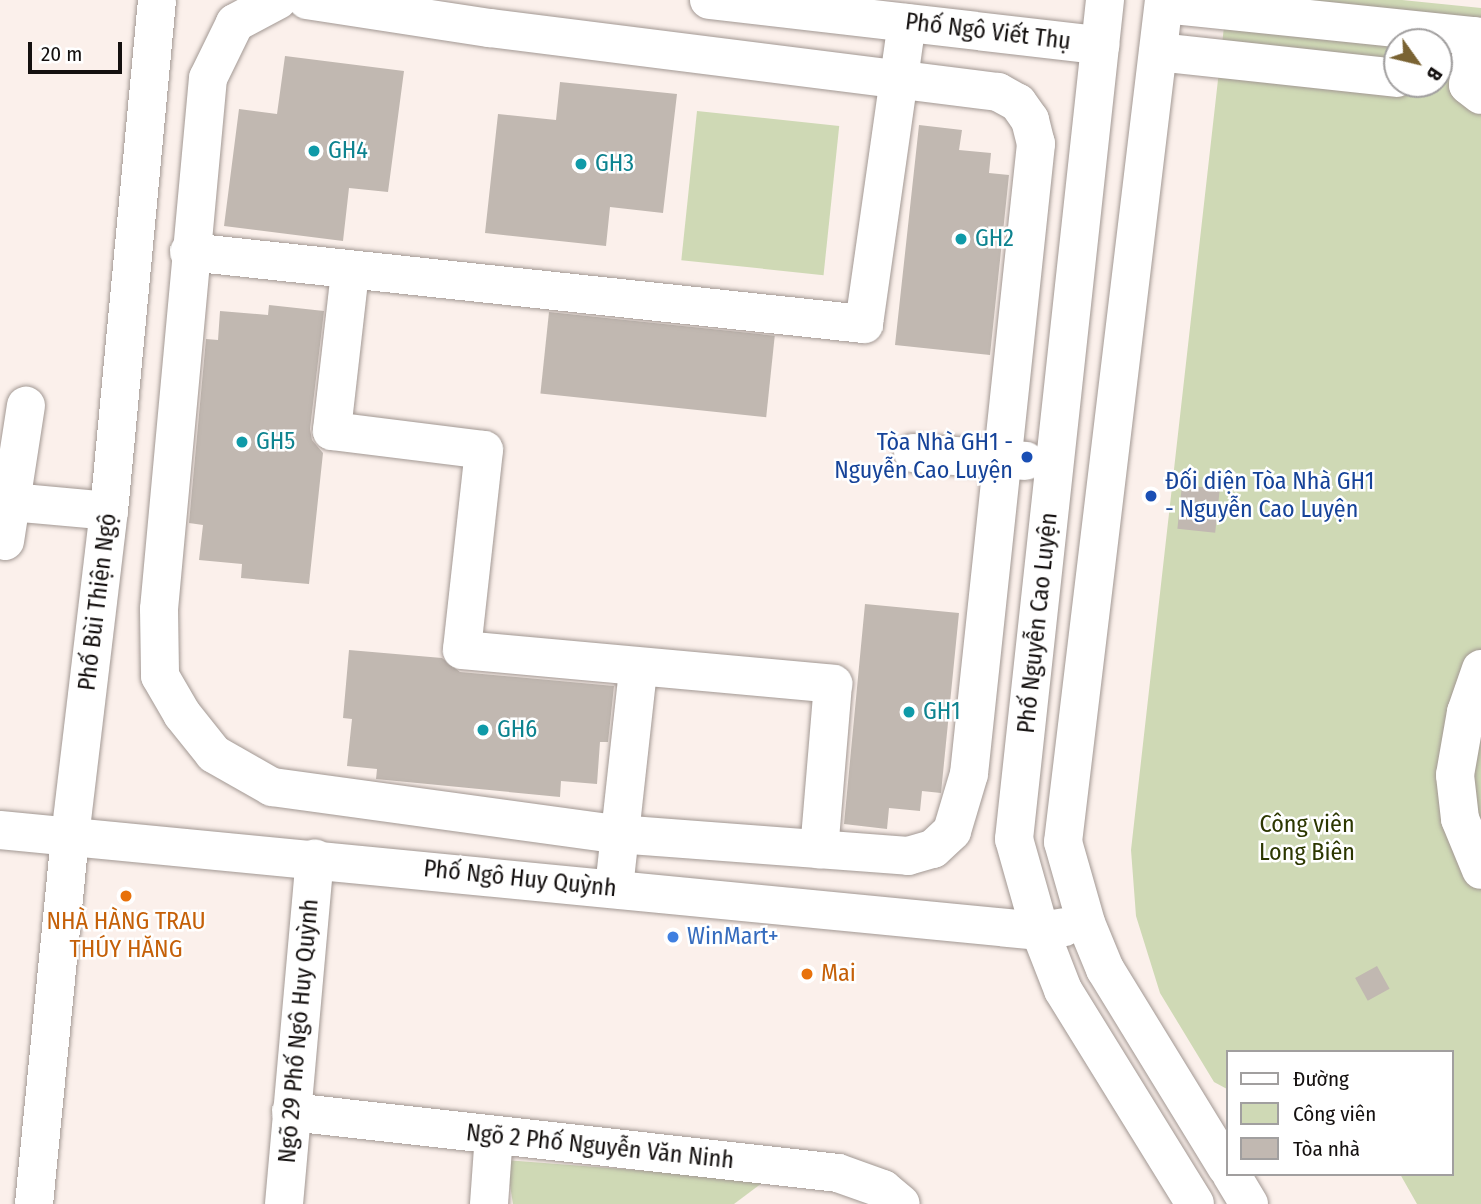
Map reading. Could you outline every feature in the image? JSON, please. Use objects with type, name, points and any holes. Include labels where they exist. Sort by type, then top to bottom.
[{"type":"street","name":"Phố Bùi Thiện Ngộ","points":[[34,1204],[70,837],[109,511],[157,0]]},
{"type":"street","points":[[278,0],[235,23],[208,78],[189,252],[159,609],[160,676],[182,714],[215,754],[272,787],[617,834],[908,856],[933,849],[952,831],[969,774],[1000,459],[1036,144],[1030,120],[1018,103],[998,92],[896,80],[490,14],[307,0]]},
{"type":"street","name":"Phố Ngô Viết Thụ","points":[[709,0],[1100,45]]},
{"type":"street","name":"Phố Nguyễn Cao Luyện","points":[[1105,0],[1014,839],[1040,931],[1063,990],[1195,1204]]},
{"type":"street","points":[[1164,2],[1477,36],[1467,87]]},
{"type":"street","name":"Phố Nguyễn Cao Luyện","points":[[1164,2],[1063,842],[1086,923],[1105,969],[1226,1166]]},
{"type":"street","points":[[189,252],[350,272],[864,324],[896,80],[907,23]]},
{"type":"street","points":[[1158,52],[1383,76]]},
{"type":"street","points":[[350,272],[332,431],[484,450],[462,650],[638,670],[833,684],[819,849]]},
{"type":"street","points":[[5,541],[26,406]]},
{"type":"street","points":[[913,453],[1055,464]]},
{"type":"street","points":[[11,502],[109,511]]},
{"type":"street","points":[[1481,669],[1466,712],[1455,775],[1460,819],[1481,870]]},
{"type":"street","points":[[614,888],[617,834],[638,670]]},
{"type":"street","name":"Phố Ngô Huy Quỳnh","points":[[0,830],[315,858],[1040,931],[1086,923]]},
{"type":"street","name":"Ngõ 29 Phố Ngô Huy Quỳnh","points":[[284,1204],[315,858]]},
{"type":"street","name":"Ngõ 2 Phố Nguyễn Văn Ninh","points":[[291,1112],[838,1173],[881,1199]]},
{"type":"street","points":[[489,1204],[494,1135]]},
{"type":"street","points":[[1232,1176],[1249,1204]]},
{"type":"green space","name":"Công viên Long Biên","points":[[1227,0],[1402,0],[1481,8],[1481,1204],[1417,1204],[1401,1176],[1453,1176],[1453,1050],[1226,1050],[1226,1088],[1214,1082],[1160,993],[1136,916],[1131,850]]},
{"type":"green space","points":[[697,111],[839,126],[824,275],[681,260]]},
{"type":"green space","points":[[506,1160],[766,1180],[734,1204],[513,1204]]},
{"type":"building","name":"GH4","points":[[285,56],[404,71],[388,192],[349,188],[343,241],[224,226],[239,109],[277,114]]},
{"type":"building","name":"GH3","points":[[560,82],[677,94],[663,213],[610,207],[606,246],[485,233],[498,114],[556,120]]},
{"type":"building","name":"GH2","points":[[919,125],[962,130],[959,150],[991,153],[989,173],[1009,175],[990,355],[895,345]]},
{"type":"building","name":"GH5","points":[[269,305],[324,311],[310,429],[312,440],[323,453],[309,584],[241,578],[242,564],[199,560],[203,525],[189,523],[206,339],[218,340],[220,311],[268,315]]},
{"type":"building","points":[[549,312],[775,336],[766,417],[540,394]]},
{"type":"building","points":[[1182,485],[1220,489],[1215,533],[1177,529]]},
{"type":"building","name":"GH1","points":[[865,604],[959,613],[941,793],[922,791],[920,811],[889,808],[887,829],[844,824]]},
{"type":"building","name":"GH6","points":[[349,650],[442,658],[460,672],[614,686],[608,742],[600,742],[597,784],[561,781],[560,797],[376,779],[377,769],[347,766],[352,719],[343,718]]},
{"type":"building","points":[[1377,966],[1390,989],[1368,1001],[1355,978]]},
{"type":"place","name":"GH4","points":[[314,151]]},
{"type":"place","name":"GH3","points":[[581,164]]},
{"type":"place","name":"GH2","points":[[961,239]]},
{"type":"place","name":"GH5","points":[[242,442]]},
{"type":"place","name":"Tòa Nhà GH1 - Nguyễn Cao Luyện","points":[[1027,457]]},
{"type":"place","name":"Đối diện Tòa Nhà GH1 - Nguyễn Cao Luyện","points":[[1151,496]]},
{"type":"place","name":"GH1","points":[[909,712]]},
{"type":"place","name":"GH6","points":[[483,730]]},
{"type":"place","name":"NHÀ HÀNG TRAU THÚY HĂNG","points":[[126,896]]},
{"type":"place","name":"WinMart+","points":[[673,937]]},
{"type":"place","name":"Mai","points":[[807,974]]}]
